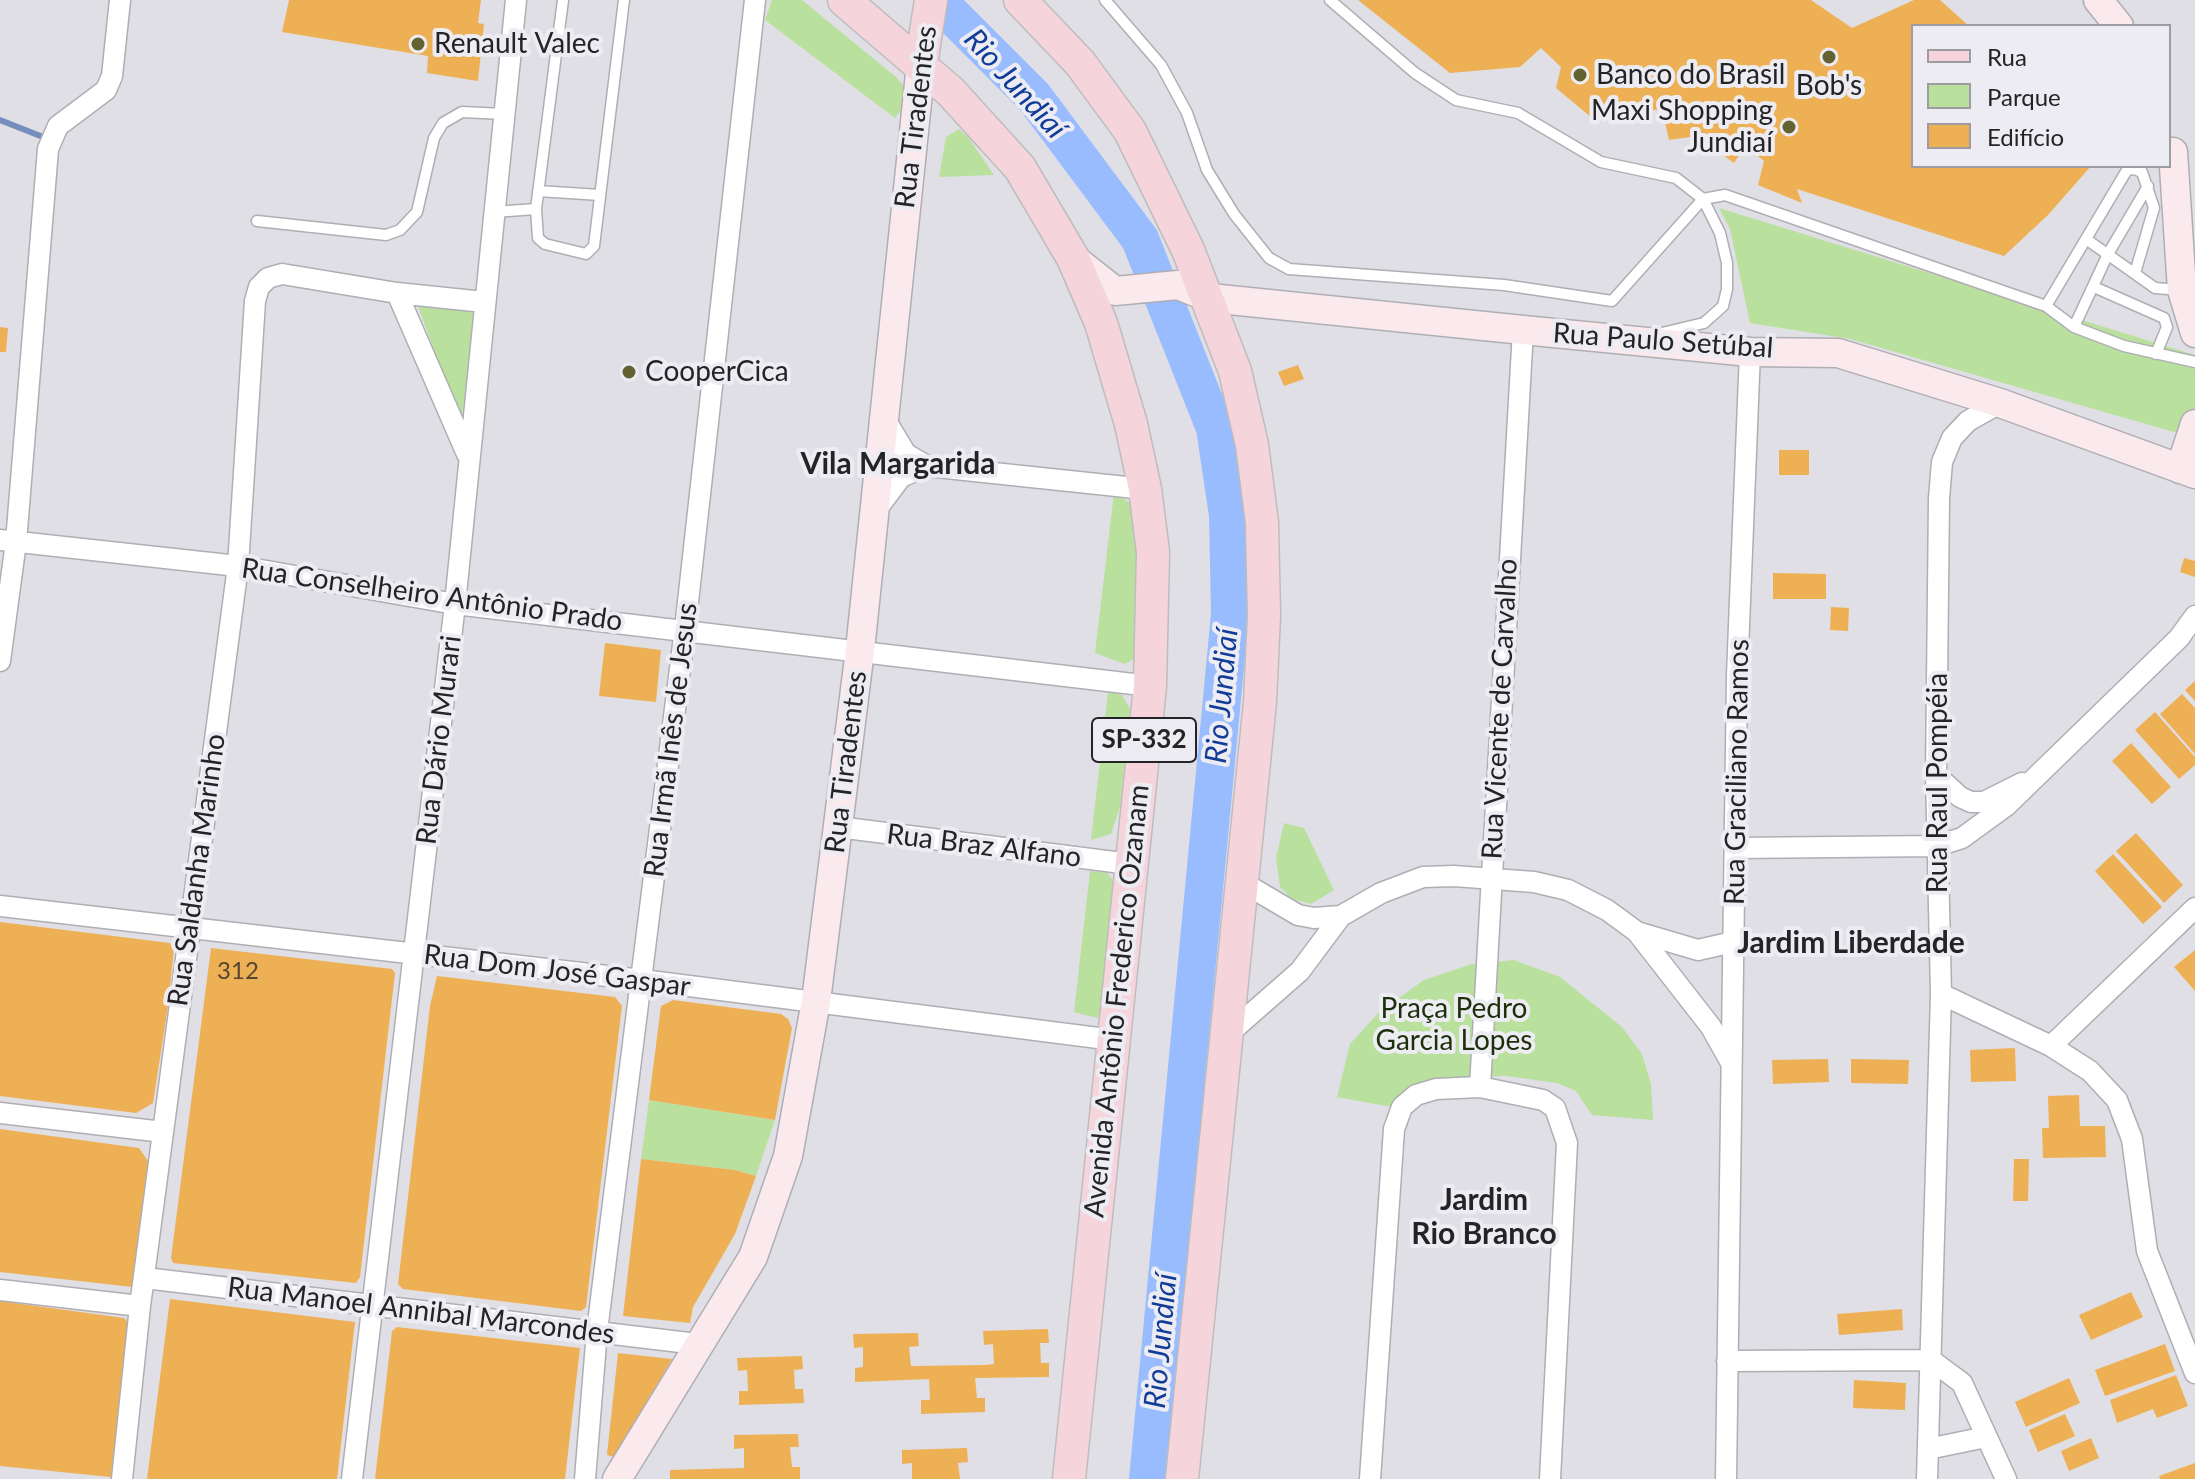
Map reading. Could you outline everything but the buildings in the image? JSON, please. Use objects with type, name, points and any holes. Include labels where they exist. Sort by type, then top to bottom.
[{"type":"main road","name":"Avenida Antônio Frederico Ozanam","points":[[844,0],[921,64],[984,124],[1020,168],[1073,258],[1111,350],[1145,489],[1153,552],[1150,686],[1069,1479]]},
{"type":"main road","points":[[1020,0],[1080,63],[1130,131],[1188,250],[1210,298],[1235,371],[1252,445],[1262,523],[1264,616],[1260,702],[1182,1479]]},
{"type":"main road","points":[[1044,0],[1062,24],[1080,63]]},
{"type":"main road","name":"Rua Tiradentes","points":[[921,64],[928,15]]},
{"type":"main road","points":[[1178,285],[1188,250]]},
{"type":"street","points":[[0,661],[8,541],[48,149],[58,126],[106,90],[112,76],[120,0]]},
{"type":"street","name":"Rua Dário Murari","points":[[352,1479],[455,604],[516,0]]},
{"type":"street","name":"Rua Irmã Inês de Jesus","points":[[585,1479],[597,1331],[685,629],[755,0]]},
{"type":"street","points":[[2098,0],[2119,24]]},
{"type":"street","points":[[2113,0],[2120,24]]},
{"type":"street","name":"Rua Tiradentes","points":[[617,1479],[753,1257],[788,1156],[816,1001],[860,650],[921,64]]},
{"type":"street","points":[[2171,146],[2195,202]]},
{"type":"street","points":[[2171,146],[2182,290],[2194,330]]},
{"type":"street","name":"Rua Paulo Setúbal","points":[[1073,258],[1115,291],[1178,285],[1210,298],[1750,352],[1838,353],[2000,403],[2188,472]]},
{"type":"street","name":"Rua Saldanha Marinho","points":[[122,1479],[140,1306],[238,566],[255,301],[259,287],[268,278],[282,274],[397,293]]},
{"type":"street","points":[[469,458],[397,293],[484,302]]},
{"type":"street","name":"Rua Vicente de Carvalho","points":[[1480,1087],[1523,330]]},
{"type":"street","name":"Rua Graciliano Ramos","points":[[1726,1479],[1737,675],[1750,352]]},
{"type":"street","name":"Rua Raul Pompéia","points":[[1927,1479],[1941,994],[1936,775],[1942,462],[1952,438],[1968,421],[2000,403]]},
{"type":"street","points":[[883,415],[906,454],[927,466],[1145,489]]},
{"type":"street","points":[[2188,472],[2195,424]]},
{"type":"street","points":[[874,514],[891,486],[901,477],[927,466]]},
{"type":"street","name":"Rua Conselheiro Antônio Prado","points":[[8,541],[238,566],[455,604],[1150,686]]},
{"type":"street","points":[[1735,848],[1937,846],[1980,827],[2043,771],[2179,638],[2195,616]]},
{"type":"street","points":[[1936,775],[1960,797],[1984,802],[2043,771]]},
{"type":"street","name":"Rua Braz Alfano","points":[[838,827],[1130,864]]},
{"type":"street","points":[[1227,1035],[1300,971],[1341,916],[1381,893],[1423,877],[1490,878],[1568,890],[1607,910],[1637,932],[1711,1027],[1732,1064]]},
{"type":"street","points":[[1242,882],[1298,915],[1314,918],[1341,916]]},
{"type":"street","name":"Rua Dom José Gaspar","points":[[0,906],[642,980],[1114,1040]]},
{"type":"street","points":[[2051,1046],[2195,908]]},
{"type":"street","points":[[1637,932],[1698,950],[1733,942]]},
{"type":"street","points":[[1941,994],[2051,1046],[2090,1071],[2117,1100],[2132,1139],[2147,1251],[2193,1361]]},
{"type":"street","points":[[1370,1479],[1394,1129],[1402,1107],[1416,1095],[1436,1089],[1480,1087],[1543,1100],[1555,1108],[1567,1143],[1550,1479]]},
{"type":"street","points":[[0,1113],[163,1132]]},
{"type":"street","name":"Rua Manoel Annibal Marcondes","points":[[145,1278],[697,1344]]},
{"type":"street","points":[[0,1290],[140,1306]]},
{"type":"street","points":[[1727,1361],[1931,1360],[1962,1383],[2006,1479]]},
{"type":"street","points":[[1928,1449],[1986,1437]]},
{"type":"lane","points":[[563,0],[536,209],[538,238],[545,244],[586,254],[594,246],[624,0]]},
{"type":"lane","points":[[1105,0],[1161,65],[1187,113],[1207,170],[1234,214],[1269,258],[1289,269],[1504,285],[1612,301],[1703,199],[1725,195],[2046,306],[2074,327],[2156,354],[2195,362]]},
{"type":"lane","points":[[1330,0],[1415,73],[1456,100],[1518,113],[1601,162],[1676,178],[1703,199],[1720,233],[1727,263],[1727,289],[1723,306],[1704,323],[1629,340]]},
{"type":"lane","points":[[257,221],[386,235],[400,230],[417,212],[434,138],[443,123],[470,111],[504,114]]},
{"type":"lane","points":[[2046,306],[2127,170],[2142,172],[2154,208],[2135,273]]},
{"type":"lane","points":[[2074,327],[2108,254],[2148,186]]},
{"type":"lane","points":[[538,191],[600,195]]},
{"type":"lane","points":[[494,212],[536,209]]},
{"type":"lane","points":[[2086,239],[2155,288],[2182,290]]},
{"type":"lane","points":[[2094,287],[2164,318],[2167,327],[2156,354]]},
{"type":"green space","points":[[772,0],[802,0],[896,77],[907,90],[903,108],[895,118],[765,20]]},
{"type":"green space","points":[[959,129],[994,175],[939,177],[946,137]]},
{"type":"green space","points":[[1719,208],[2195,355],[2195,438],[1850,339],[1750,323],[1730,229]]},
{"type":"green space","points":[[418,306],[476,312],[462,416],[437,358]]},
{"type":"green space","points":[[1114,493],[1138,508],[1137,657],[1125,664],[1095,653]]},
{"type":"green space","points":[[1108,692],[1122,695],[1130,709],[1120,807],[1111,834],[1091,840]]},
{"type":"green space","points":[[1284,823],[1304,828],[1334,890],[1311,904],[1292,899],[1280,887],[1276,858]]},
{"type":"green space","points":[[1090,871],[1107,873],[1114,881],[1103,1008],[1097,1018],[1074,1012]]},
{"type":"green space","name":"Praça Pedro Garcia Lopes","points":[[1514,960],[1560,977],[1622,1027],[1642,1054],[1651,1084],[1653,1120],[1592,1115],[1576,1091],[1557,1083],[1506,1076],[1446,1078],[1397,1108],[1337,1097],[1350,1044],[1379,1012],[1424,980],[1472,964]]},
{"type":"green space","points":[[649,1100],[775,1120],[756,1176],[735,1170],[641,1159]]},
{"type":"waterway","name":"Rio Jundiaí","points":[[937,0],[1034,97],[1140,239],[1215,428],[1228,515],[1230,614],[1148,1479]]},
{"type":"waterway","points":[[0,120],[43,137]]},
{"type":"place","name":"Renault Valec","points":[[418,44]]},
{"type":"place","name":"Bob's","points":[[1829,57]]},
{"type":"place","name":"Banco do Brasil","points":[[1580,75]]},
{"type":"place","name":"Maxi Shopping Jundiaí","points":[[1789,127]]},
{"type":"place","name":"CooperCica","points":[[629,372]]},
{"type":"district","name":"Vila Margarida","points":[[898,464]]},
{"type":"district","name":"Jardim Liberdade","points":[[1851,943]]},
{"type":"district","name":"Jardim Rio Branco","points":[[1484,1217]]}]
